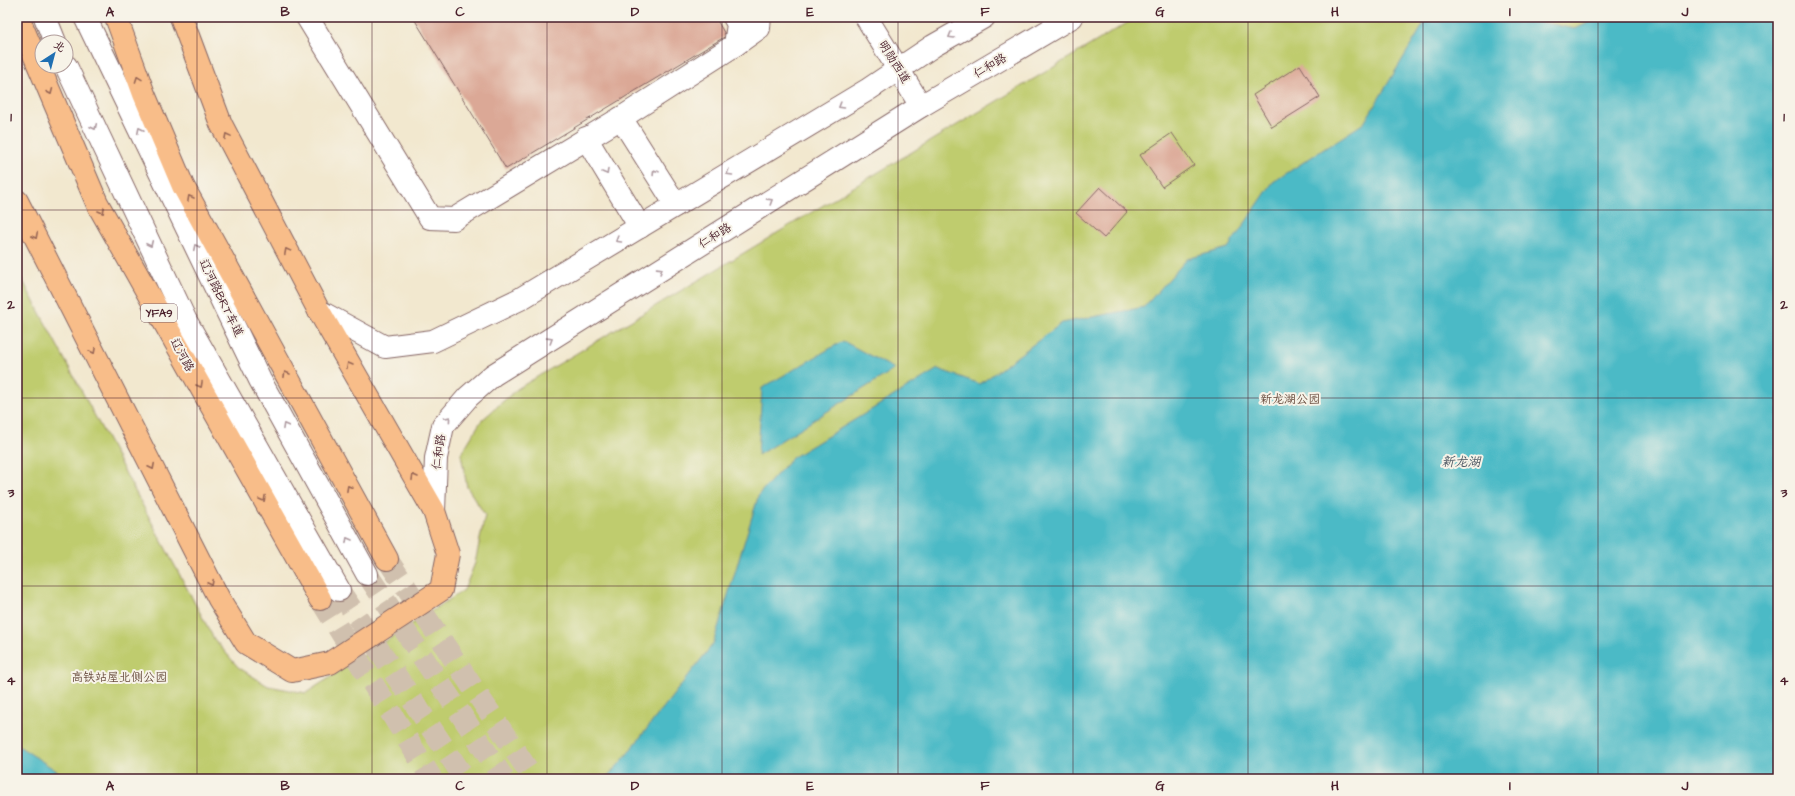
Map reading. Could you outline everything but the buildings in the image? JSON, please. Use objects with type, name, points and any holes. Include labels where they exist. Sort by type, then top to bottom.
[{"type":"main road","name":"辽河路","points":[[18,17],[97,203],[329,594]]},
{"type":"main road","points":[[116,17],[144,94],[183,186],[387,559]]},
{"type":"main road","points":[[17,201],[219,599],[246,643],[292,671],[330,663],[441,590],[448,554],[434,511],[319,311],[221,124],[181,17]]},
{"type":"street","points":[[45,17],[52,34]]},
{"type":"street","name":"辽河路BRT车道","points":[[85,17],[260,380],[367,574]]},
{"type":"street","points":[[307,17],[430,218],[454,219],[621,118],[735,44],[759,28],[760,17]]},
{"type":"street","points":[[734,17],[738,24],[735,44]]},
{"type":"street","name":"明勋西道","points":[[866,17],[921,106]]},
{"type":"street","points":[[319,311],[385,347],[433,341],[520,299],[900,70],[933,46],[984,17]]},
{"type":"street","name":"仁和路","points":[[434,511],[436,458],[443,426],[468,397],[493,375],[921,106],[1072,17]]},
{"type":"street","points":[[70,74],[186,321],[329,594]]},
{"type":"street","points":[[621,118],[676,205]]},
{"type":"street","points":[[586,138],[640,227]]},
{"type":"green space","name":"新龙湖","points":[[1137,17],[1778,17],[1778,779],[17,779],[17,270],[214,639],[238,667],[268,686],[306,693],[464,590],[475,563],[485,515],[467,487],[461,454],[481,421],[517,389]]},
{"type":"water","name":"新龙湖","points":[[1428,17],[1519,17],[1575,29],[1601,17],[1778,17],[1778,779],[605,779],[621,762],[713,644],[759,494],[792,458],[938,369],[980,384],[1062,323],[1144,307],[1187,259],[1228,248],[1273,182],[1364,123]]},
{"type":"water","points":[[843,341],[895,369],[758,455],[762,388]]},
{"type":"water","points":[[17,745],[69,779],[17,779]]},
{"type":"tunnel","points":[[387,559],[534,779]]},
{"type":"tunnel","points":[[367,574],[504,779]]},
{"type":"tunnel","points":[[339,590],[465,779]]},
{"type":"tunnel","points":[[320,599],[432,779]]},
{"type":"park label","name":"新龙湖公园","points":[[1290,399]]},
{"type":"park label","name":"高铁站屋北侧公园","points":[[119,677]]}]
